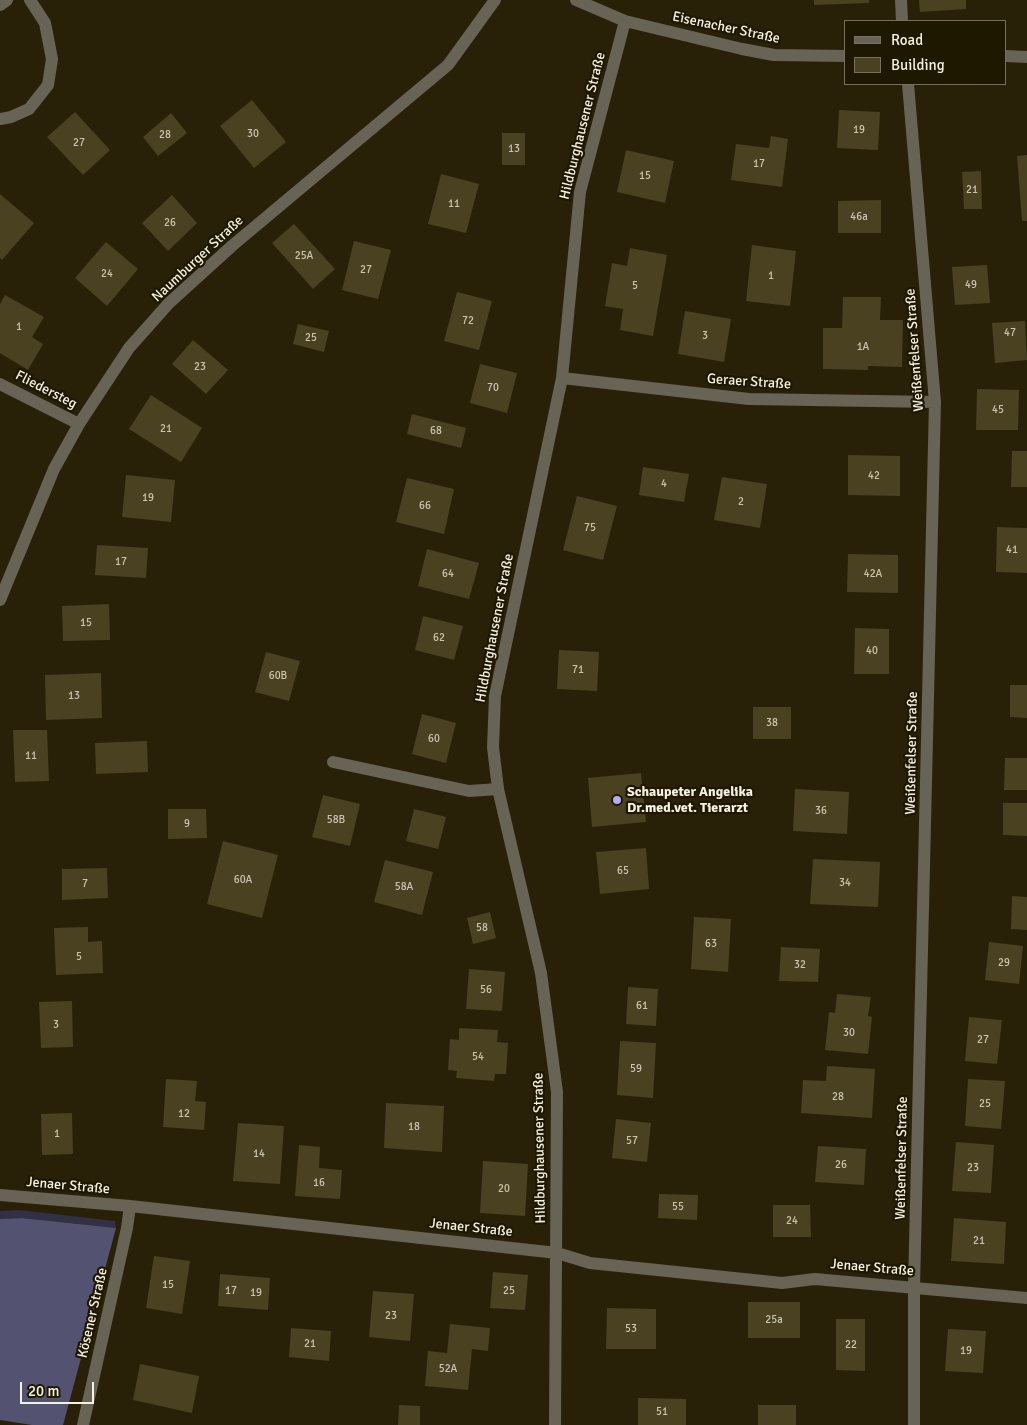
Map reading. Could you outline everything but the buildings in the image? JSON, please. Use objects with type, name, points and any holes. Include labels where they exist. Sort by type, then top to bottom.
[{"type":"street","points":[[0,119],[11,118],[29,109],[48,84],[52,59],[45,23],[30,0]]},
{"type":"street","name":"Naumburger Straße","points":[[0,600],[54,469],[79,424],[129,348],[169,303],[321,170],[448,65],[495,0]]},
{"type":"street","name":"Eisenacher Straße","points":[[576,0],[625,21],[774,55],[844,56]]},
{"type":"street","points":[[900,0],[902,20]]},
{"type":"street","name":"Hildburghausener Straße","points":[[555,1425],[557,1092],[541,973],[498,789],[493,747],[495,696],[562,378],[580,192],[625,21]]},
{"type":"street","points":[[1007,56],[1027,56]]},
{"type":"street","name":"Weißenfelser Straße","points":[[908,85],[935,402],[914,1287],[914,1425]]},
{"type":"street","name":"Geraer Straße","points":[[562,378],[749,399],[935,402]]},
{"type":"street","name":"Fliedersteg","points":[[0,384],[79,424]]},
{"type":"street","points":[[333,762],[469,791],[498,789]]},
{"type":"street","name":"Jenaer Straße","points":[[0,1195],[130,1206],[557,1253],[590,1263],[782,1284],[815,1279],[1027,1298]]},
{"type":"street","name":"Kösener Straße","points":[[83,1425],[130,1206]]},
{"type":"shaded area","points":[[19,1210],[115,1221],[116,1228],[22,1218],[0,1219],[0,1211]]},
{"type":"shaded area","points":[[22,1218],[116,1228],[63,1425],[32,1425],[0,1420],[0,1219]]},
{"type":"place","name":"Schaupeter Angelika Dr.med.vet. Tierarzt","points":[[617,800]]}]
